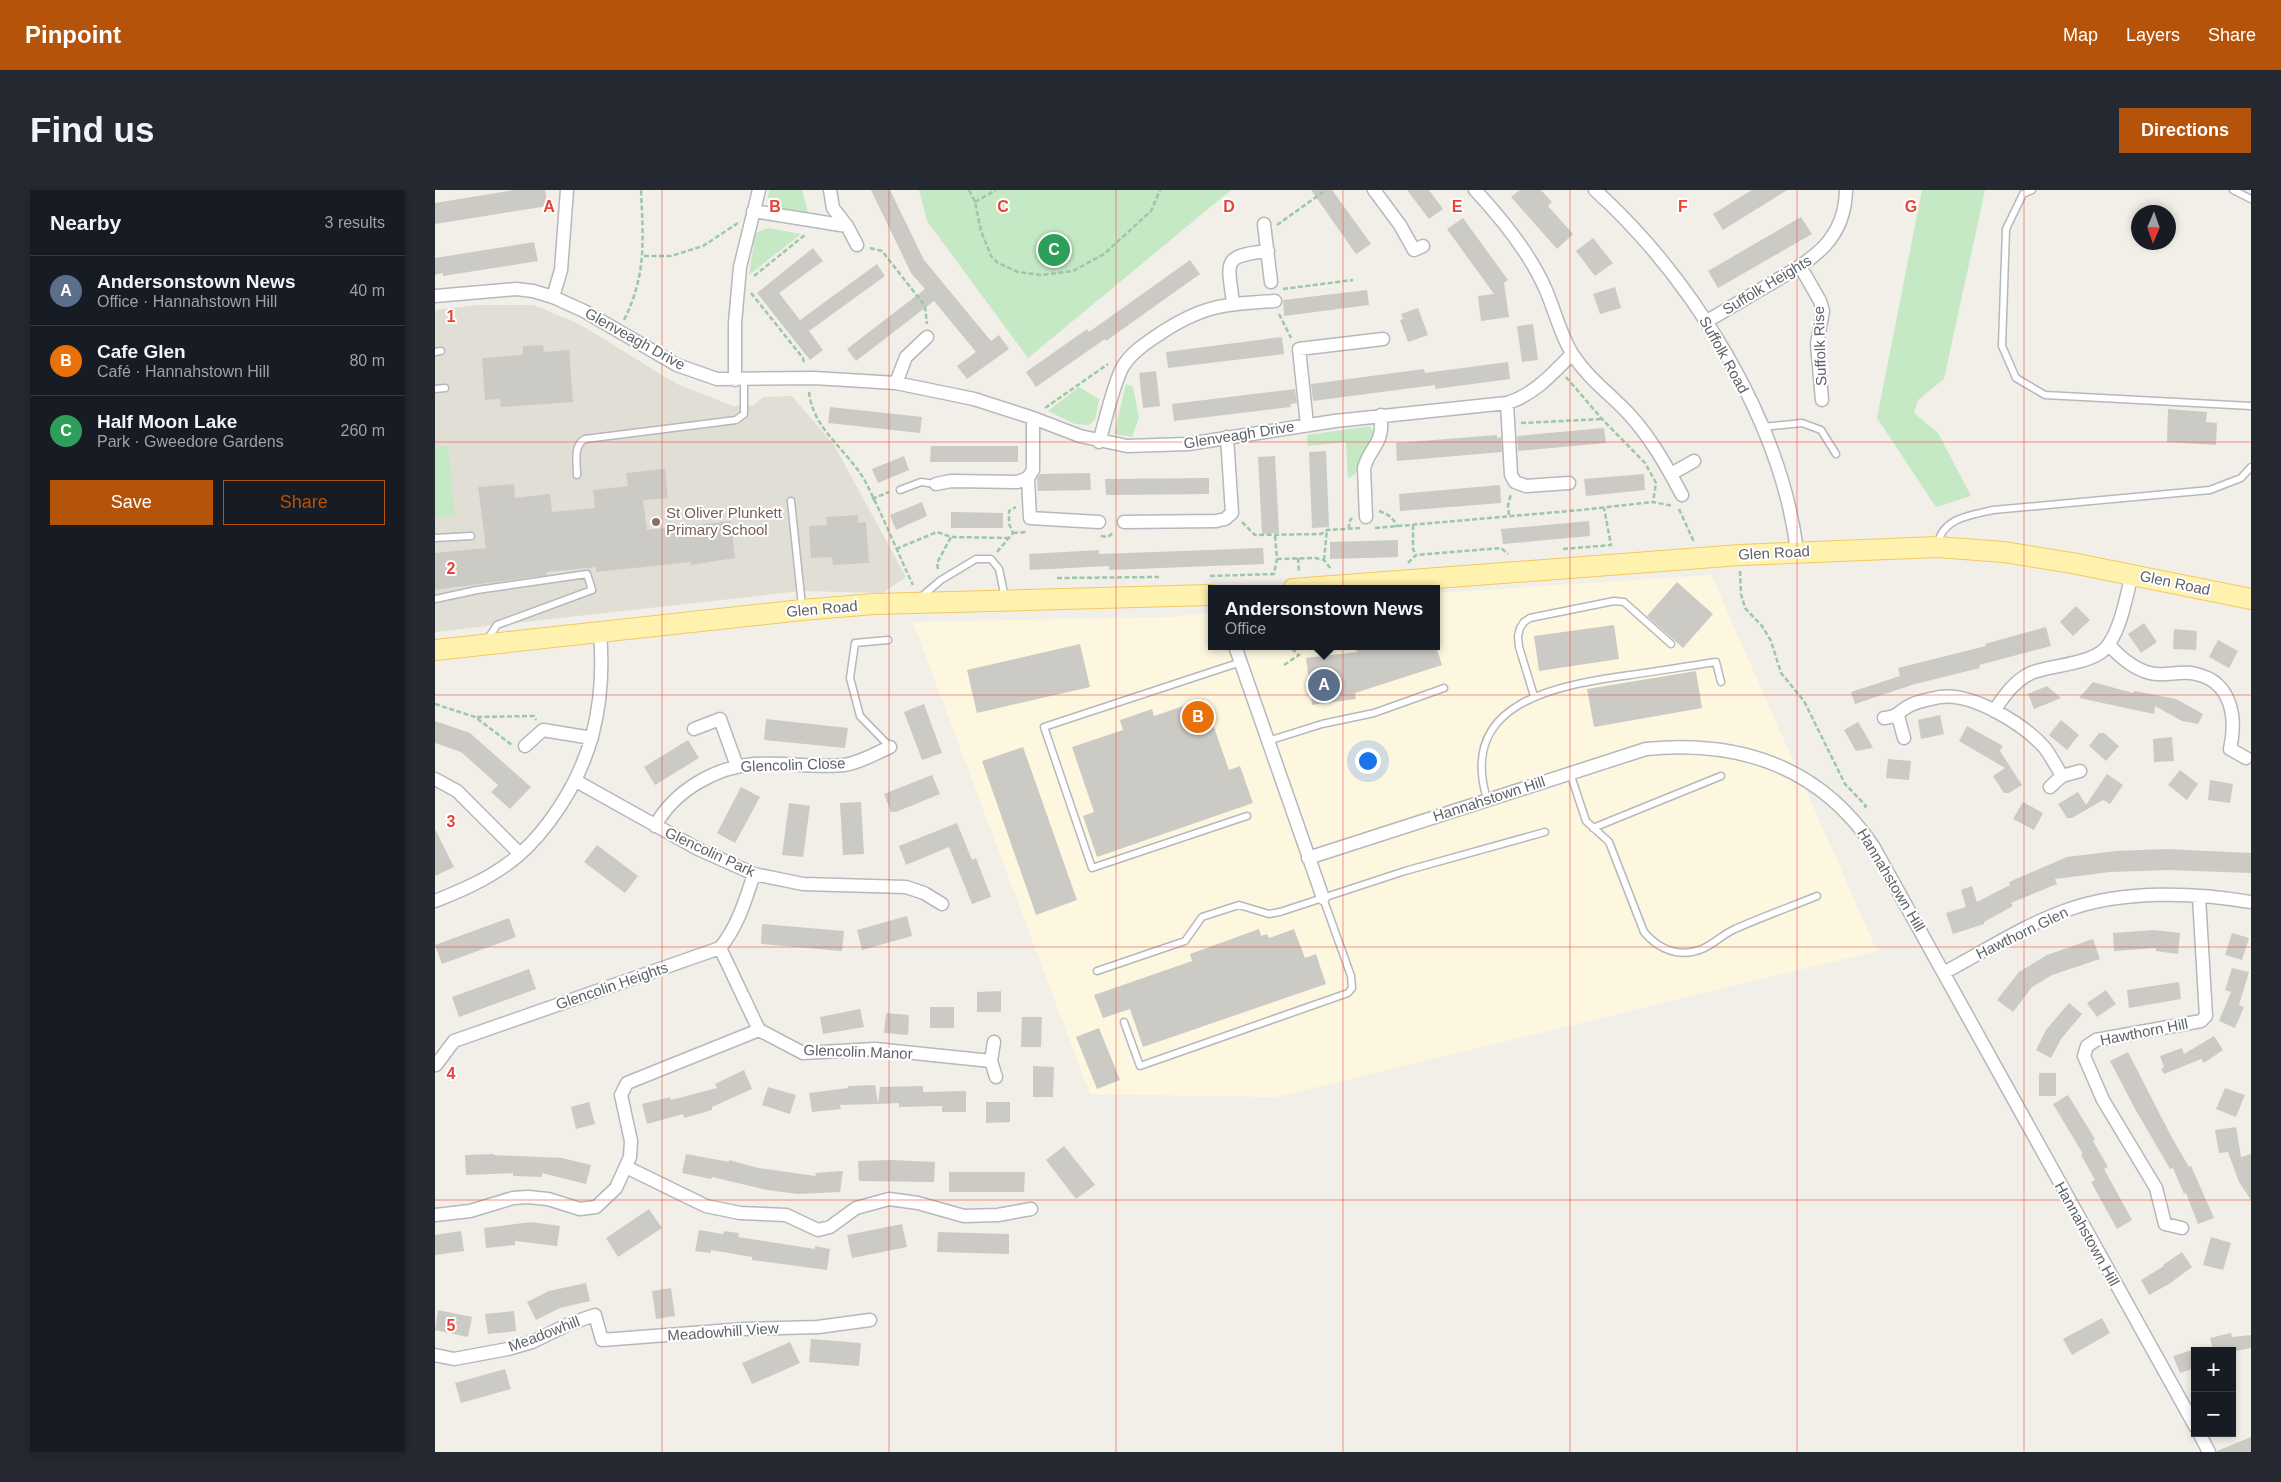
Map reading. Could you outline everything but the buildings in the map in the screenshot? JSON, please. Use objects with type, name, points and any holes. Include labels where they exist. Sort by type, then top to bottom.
[{"type":"main road","name":"Glen Road","points":[[1344,585],[1702,557],[1797,551],[1937,547],[2004,552],[2131,574],[2251,599]]},
{"type":"main road","name":"Glen Road","points":[[435,650],[802,610],[917,601],[1005,601],[1208,585]]},
{"type":"street","points":[[553,297],[561,270],[567,190]]},
{"type":"street","points":[[740,380],[735,323],[738,283],[759,190]]},
{"type":"street","points":[[830,190],[833,208],[847,226],[857,245]]},
{"type":"street","points":[[1374,190],[1400,225],[1414,250],[1423,246]]},
{"type":"street","points":[[1475,190],[1496,214],[1533,264],[1545,287],[1572,354],[1601,389],[1627,412],[1655,445],[1682,495]]},
{"type":"street","name":"Suffolk Road","points":[[1595,190],[1627,220],[1654,250],[1707,322],[1762,427],[1793,524],[1797,551]]},
{"type":"street","name":"Suffolk Heights","points":[[1707,322],[1813,258],[1833,236],[1842,217],[1846,190]]},
{"type":"street","points":[[752,215],[847,226]]},
{"type":"street","points":[[1265,229],[1271,282]]},
{"type":"street","points":[[1233,303],[1229,266],[1233,259],[1241,254],[1268,251]]},
{"type":"street","name":"Suffolk Rise","points":[[1800,266],[1820,301],[1823,311],[1817,344],[1822,400]]},
{"type":"street","name":"Glenveagh Drive","points":[[435,296],[516,288],[553,297],[584,311],[677,365],[708,377],[740,380],[807,378],[896,383],[974,399],[1099,442],[1127,446],[1188,444],[1307,424],[1507,403],[1525,395],[1559,368],[1572,354]]},
{"type":"street","points":[[1099,442],[1121,370],[1137,349],[1178,321],[1194,313],[1233,303],[1275,301]]},
{"type":"street","points":[[896,383],[906,357],[927,337]]},
{"type":"street","points":[[1307,424],[1299,349],[1383,338]]},
{"type":"street","points":[[1507,403],[1511,475],[1515,482],[1526,486],[1569,483]]},
{"type":"street","points":[[1366,517],[1364,468],[1366,460],[1382,433],[1381,415]]},
{"type":"street","points":[[1035,419],[1033,470],[1028,478],[1030,518],[1099,522]]},
{"type":"street","points":[[1124,522],[1216,521],[1225,519],[1232,513],[1227,437]]},
{"type":"street","points":[[1671,474],[1694,461]]},
{"type":"street","points":[[936,484],[951,481],[1017,482],[1028,478]]},
{"type":"street","points":[[1994,711],[2017,682],[2031,674],[2091,658],[2109,645],[2122,611],[2131,574]]},
{"type":"street","points":[[435,901],[485,879],[520,854],[554,816],[576,781],[592,738],[598,714],[601,692],[600,633]]},
{"type":"street","points":[[2109,645],[2130,664],[2151,674],[2195,674],[2214,683],[2221,689],[2232,709],[2234,726],[2230,748],[2246,758]]},
{"type":"street","points":[[1236,650],[1323,898]]},
{"type":"street","points":[[1904,738],[1891,717],[1913,704],[1941,697],[1954,696],[1971,699],[1994,711],[2034,738],[2044,748],[2062,776]]},
{"type":"street","points":[[694,729],[719,719],[737,766]]},
{"type":"street","points":[[525,746],[543,730],[592,738]]},
{"type":"street","name":"Hannahstown Hill","points":[[1308,858],[1646,749],[1689,746],[1723,750],[1774,763],[1792,772],[1824,793],[1854,819],[1873,846],[1945,972],[2191,1419]]},
{"type":"street","name":"Glencolin Close","points":[[655,826],[671,802],[685,790],[709,777],[737,766],[756,764],[846,765],[891,747]]},
{"type":"street","points":[[2051,787],[2062,776],[2080,771]]},
{"type":"street","points":[[435,779],[457,791],[520,854]]},
{"type":"street","name":"Glencolin Park","points":[[576,781],[698,850],[754,874],[803,884],[906,888],[923,893],[942,904]]},
{"type":"street","points":[[435,1215],[483,1208],[513,1198],[548,1199],[580,1209],[596,1207],[606,1199],[616,1188],[626,1167],[631,1141],[621,1095],[627,1083],[759,1030],[720,948],[732,934],[754,874]]},
{"type":"street","name":"Hawthorn Glen","points":[[1945,972],[2041,920],[2089,903],[2143,895],[2199,897],[2251,902]]},
{"type":"street","name":"Hawthorn Hill","points":[[2181,1228],[2165,1224],[2156,1188],[2103,1100],[2084,1056],[2087,1046],[2096,1040],[2201,1021],[2206,1016],[2199,897]]},
{"type":"street","name":"Glencolin Heights","points":[[436,1065],[454,1040],[720,948]]},
{"type":"street","name":"Glencolin Manor","points":[[759,1030],[803,1053],[875,1049],[991,1061]]},
{"type":"street","points":[[994,1042],[991,1061],[996,1077]]},
{"type":"street","points":[[626,1167],[706,1206],[740,1213],[786,1215],[818,1230],[824,1230],[856,1208],[889,1199],[918,1203],[964,1216],[999,1215],[1031,1209]]},
{"type":"street","name":"Meadowhill View","points":[[595,1315],[602,1340],[744,1329],[818,1328],[870,1320]]},
{"type":"street","name":"Meadowhill","points":[[435,1355],[454,1359],[508,1349],[532,1342],[569,1324],[595,1315]]},
{"type":"street","points":[[2201,1437],[2209,1452]]},
{"type":"lane","points":[[2033,190],[2023,194],[2006,229],[2002,346],[2016,378],[2045,395],[2251,406]]},
{"type":"lane","points":[[2233,190],[2251,199]]},
{"type":"lane","points":[[577,475],[577,450],[581,441],[585,439],[736,420],[744,414],[740,380]]},
{"type":"lane","points":[[435,389],[445,388]]},
{"type":"lane","points":[[1762,427],[1802,423],[1821,430],[1836,454]]},
{"type":"lane","points":[[1937,547],[1940,534],[1960,517],[1993,510],[2210,490],[2241,478],[2251,467]]},
{"type":"lane","points":[[900,490],[921,482],[936,484]]},
{"type":"lane","points":[[791,501],[802,610]]},
{"type":"lane","points":[[435,538],[471,536]]},
{"type":"lane","points":[[917,601],[941,580],[976,559],[991,559],[999,569],[1005,601]]},
{"type":"lane","points":[[435,599],[477,590],[587,574],[593,590],[497,625],[483,645]]},
{"type":"lane","points":[[1534,696],[1523,660],[1519,636],[1520,628],[1530,618],[1614,601],[1624,602],[1671,644]]},
{"type":"lane","points":[[888,640],[855,643],[850,678],[860,716],[891,747]]},
{"type":"lane","points":[[1241,662],[1043,727],[1092,868],[1247,816]]},
{"type":"lane","points":[[1487,799],[1481,775],[1483,754],[1488,738],[1495,726],[1507,714],[1534,696],[1580,682],[1716,662],[1721,682]]},
{"type":"lane","points":[[1268,741],[1322,724],[1374,713],[1444,688]]},
{"type":"lane","points":[[1570,772],[1586,821],[1609,842],[1644,932],[1663,949],[1690,952],[1703,949],[1732,930],[1817,896]]},
{"type":"lane","points":[[1593,828],[1721,776]]},
{"type":"lane","points":[[1097,971],[1185,940],[1202,917],[1239,905],[1269,914],[1279,912],[1405,871],[1545,832]]},
{"type":"lane","points":[[1124,1022],[1140,1066],[1348,993],[1352,988],[1351,976],[1323,898]]},
{"type":"path","points":[[618,331],[633,301],[644,256],[641,190]]},
{"type":"path","points":[[969,190],[975,202],[987,248],[998,263],[1018,272],[1041,275],[1073,271],[1104,254],[1151,212],[1159,190]]},
{"type":"path","points":[[975,202],[996,190]]},
{"type":"path","points":[[1265,229],[1326,190]]},
{"type":"path","points":[[644,256],[671,256],[703,246],[734,224],[752,215]]},
{"type":"path","points":[[738,283],[754,276],[821,222]]},
{"type":"path","points":[[857,245],[882,251],[925,306],[927,337]]},
{"type":"path","points":[[1271,282],[1278,290],[1353,280]]},
{"type":"path","points":[[738,283],[753,294],[803,358],[810,399],[820,426],[855,466],[865,481],[917,601]]},
{"type":"path","points":[[1275,301],[1287,331],[1299,349]]},
{"type":"path","points":[[1035,419],[1046,407],[1104,365],[1129,358]]},
{"type":"path","points":[[1559,368],[1602,419],[1645,463],[1652,474],[1656,491],[1653,502]]},
{"type":"path","points":[[1508,424],[1602,419]]},
{"type":"path","points":[[872,499],[893,490],[900,490]]},
{"type":"path","points":[[1682,495],[1679,508],[1702,557]]},
{"type":"path","points":[[1232,513],[1255,536],[1321,534],[1327,530],[1397,527],[1653,502],[1679,508]]},
{"type":"path","points":[[1508,505],[1509,515]]},
{"type":"path","points":[[1554,550],[1611,545],[1604,508]]},
{"type":"path","points":[[991,559],[1013,533],[1009,524],[1009,511]]},
{"type":"path","points":[[1386,513],[1395,520],[1397,527]]},
{"type":"path","points":[[1349,522],[1349,529]]},
{"type":"path","points":[[1413,525],[1413,549],[1416,555]]},
{"type":"path","points":[[1323,560],[1327,530]]},
{"type":"path","points":[[896,549],[937,532],[951,537],[1009,538]]},
{"type":"path","points":[[1210,585],[1274,574],[1277,559],[1275,535]]},
{"type":"path","points":[[941,580],[937,563],[951,537]]},
{"type":"path","points":[[1405,566],[1416,555],[1501,548],[1506,555],[1516,554]]},
{"type":"path","points":[[1740,555],[1741,594],[1745,608],[1762,626],[1771,641],[1781,673],[1804,701],[1845,784],[1866,806],[1854,819]]},
{"type":"path","points":[[1277,559],[1315,558],[1323,560],[1331,569],[1340,568]]},
{"type":"path","points":[[1057,578],[1163,577]]},
{"type":"path","points":[[1284,664],[1299,655],[1293,650]]},
{"type":"path","points":[[435,704],[475,717],[534,716],[543,730]]},
{"type":"path","points":[[475,717],[516,748],[525,746]]},
{"type":"shaded area","name":"St Oliver Plunkett Primary School","points":[[477,305],[534,305],[581,325],[677,384],[733,406],[753,406],[763,397],[792,396],[834,445],[906,577],[883,593],[801,591],[435,632],[435,310]]},
{"type":"shaded area","points":[[1711,575],[1877,951],[1276,1097],[1090,1094],[913,622],[1173,617],[1208,612],[1208,650],[1440,650],[1440,593]]},
{"type":"green space","points":[[769,190],[802,190],[808,212],[776,208],[768,198]]},
{"type":"green space","points":[[919,190],[1231,190],[1028,358],[927,221]]},
{"type":"green space","points":[[1922,190],[1985,190],[1944,379],[1918,400],[1914,413],[1938,433],[1971,496],[1936,507],[1877,418]]},
{"type":"green space","points":[[769,228],[801,234],[749,275],[755,236],[757,232]]},
{"type":"green space","points":[[1126,384],[1133,387],[1139,418],[1132,437],[1114,434]]},
{"type":"green space","points":[[1079,387],[1099,399],[1095,420],[1089,425],[1075,424],[1048,411]]},
{"type":"green space","points":[[1370,426],[1375,434],[1356,473],[1348,479],[1346,442],[1308,446],[1307,435]]},
{"type":"green space","points":[[448,446],[455,516],[435,518],[435,447]]},
{"type":"place","name":"Half Moon Lake","points":[[1054,250]]},
{"type":"place","name":"St Oliver Plunkett Primary School","points":[[656,522]]},
{"type":"place","name":"Andersonstown News","points":[[1324,685]]},
{"type":"place","name":"Cafe Glen","points":[[1198,717]]}]
